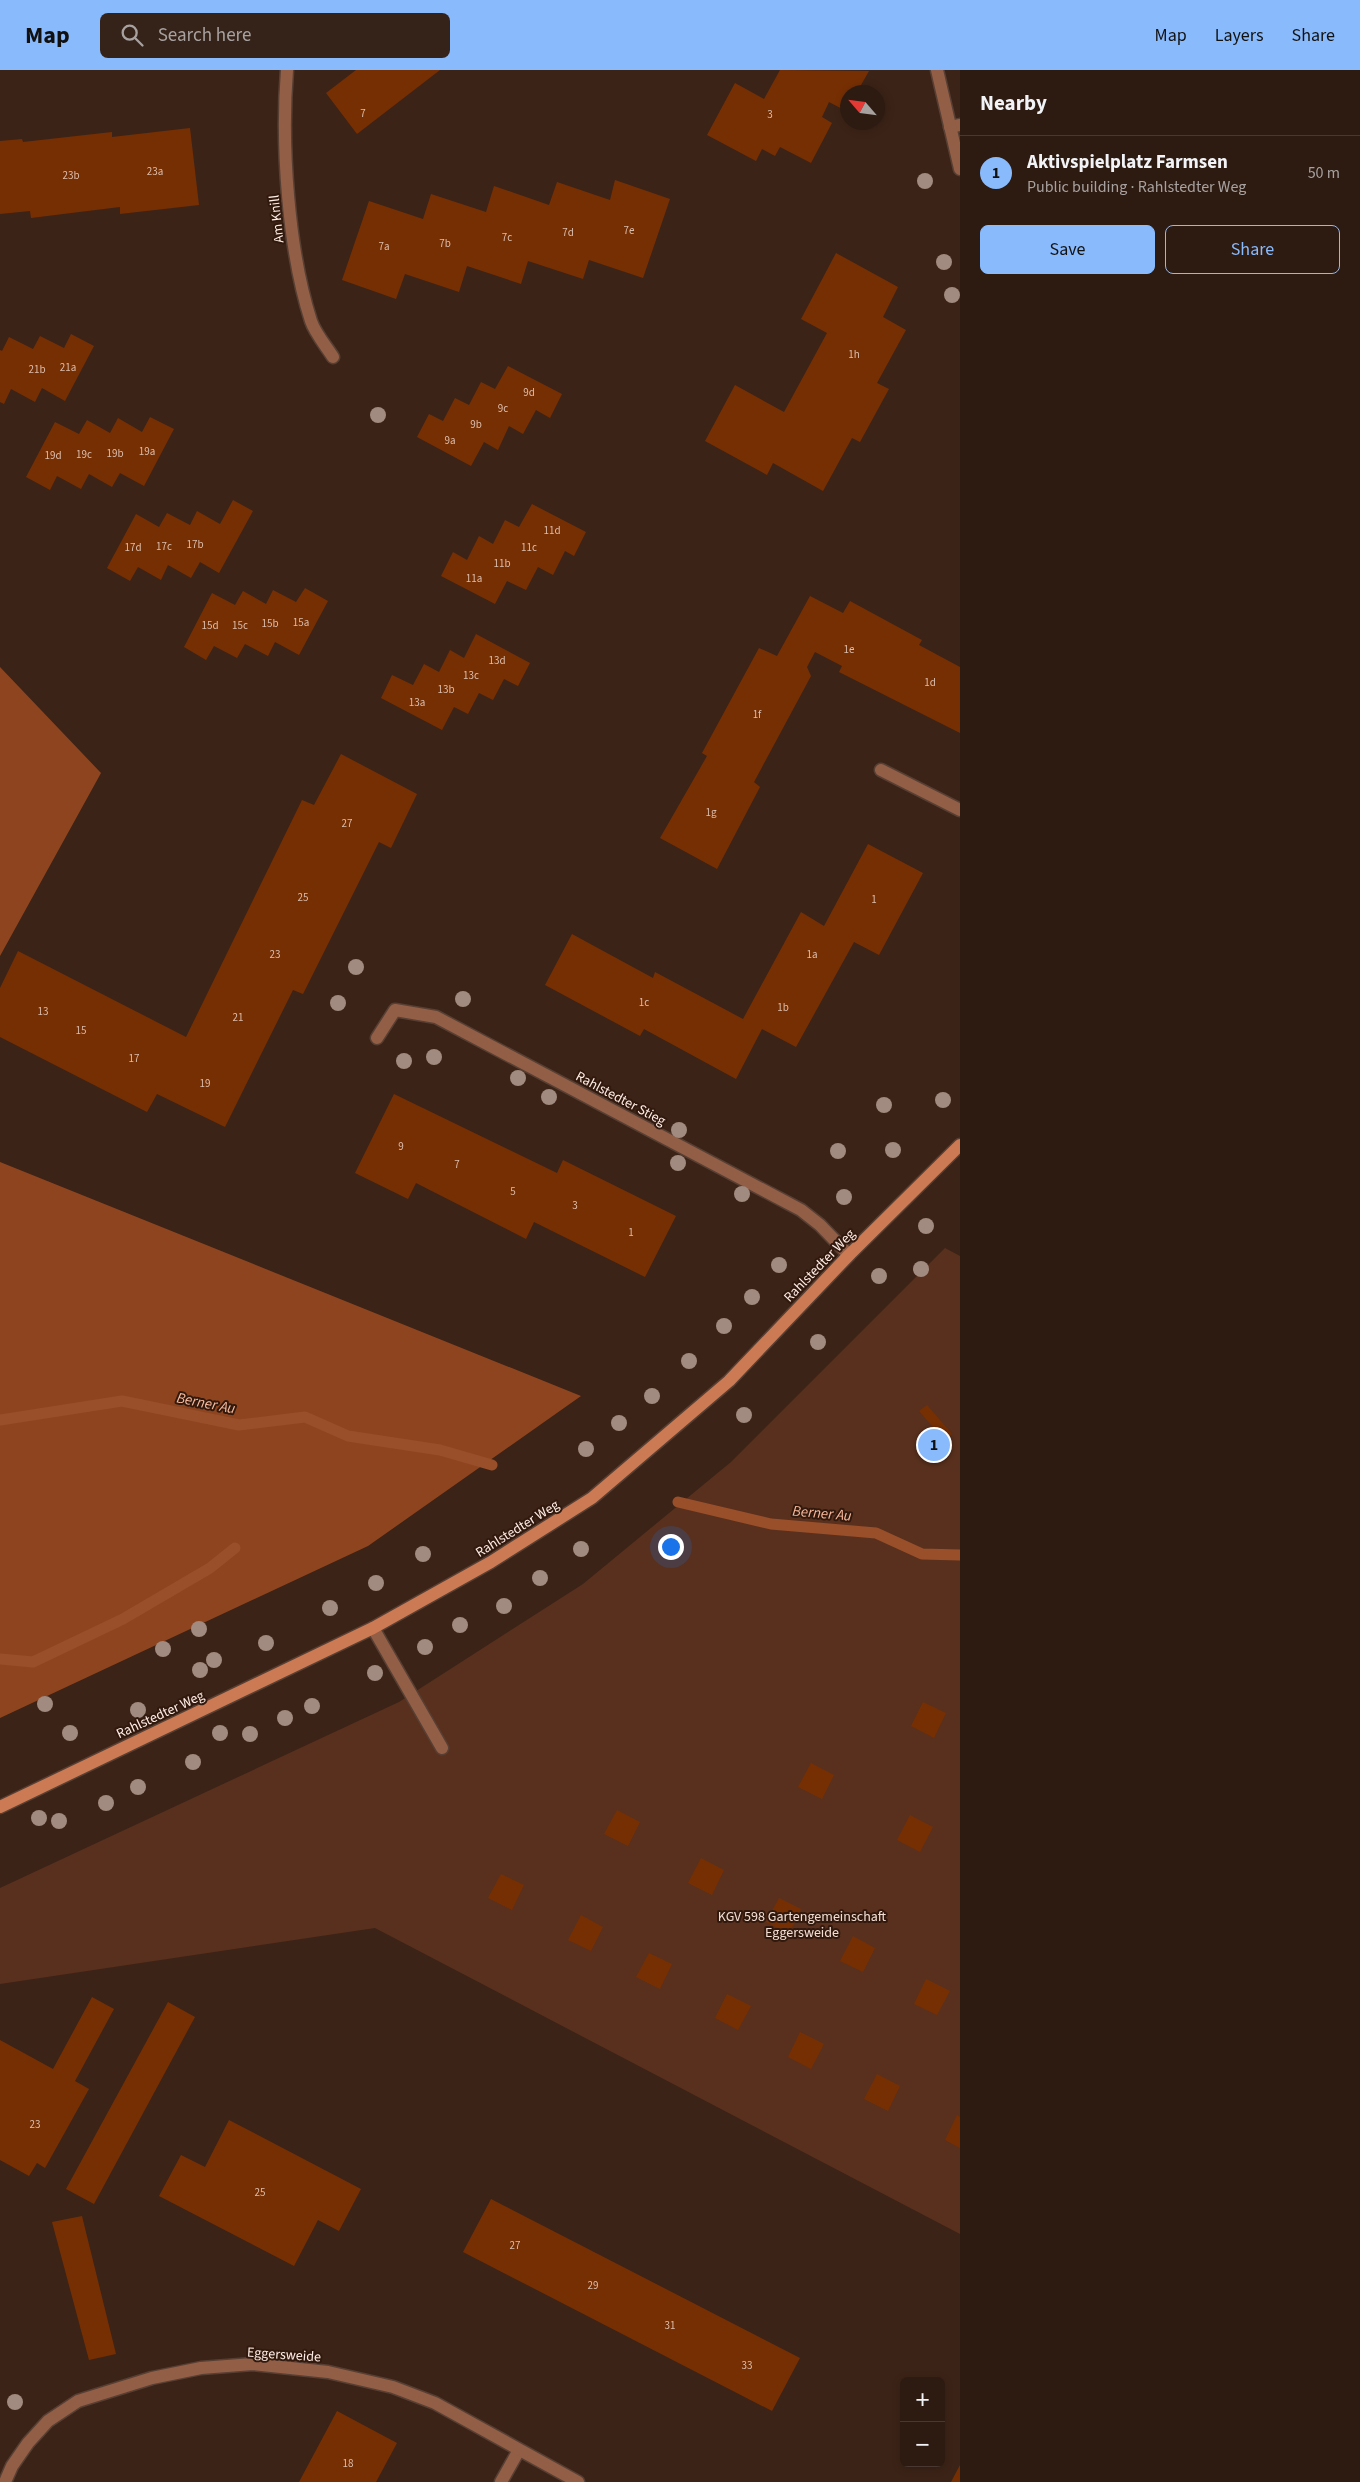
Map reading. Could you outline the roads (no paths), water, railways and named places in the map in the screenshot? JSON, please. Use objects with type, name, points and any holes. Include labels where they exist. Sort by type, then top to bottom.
[{"type":"main road","name":"Rahlstedter Weg","points":[[0,1806],[374,1628],[491,1562],[592,1498],[729,1381],[849,1255],[960,1145]]},
{"type":"street","name":"Am Knill","points":[[287,70],[285,100],[287,179],[294,247],[311,323],[333,357]]},
{"type":"street","points":[[937,70],[955,126],[960,169]]},
{"type":"street","points":[[881,770],[960,810]]},
{"type":"street","name":"Rahlstedter Stieg","points":[[377,1038],[394,1010],[436,1017],[801,1210],[820,1225],[849,1255]]},
{"type":"street","points":[[374,1628],[442,1748]]},
{"type":"street","name":"Eggersweide","points":[[6,2482],[12,2466],[28,2443],[48,2421],[78,2401],[152,2378],[200,2368],[245,2365],[328,2372],[394,2387],[435,2404],[578,2482]]},
{"type":"street","points":[[501,2482],[519,2450]]},
{"type":"waterway","name":"Berner Au","points":[[0,1420],[122,1401],[239,1425],[305,1417],[348,1436],[440,1450],[492,1465]]},
{"type":"waterway","name":"Berner Au","points":[[678,1502],[771,1524],[876,1533],[922,1554],[960,1555]]},
{"type":"waterway","points":[[0,1659],[33,1662],[123,1619],[210,1568],[235,1548]]},
{"type":"place","name":"Aktivspielplatz Farmsen","points":[[934,1445]]},
{"type":"park label","name":"KGV 598 Gartengemeinschaft Eggersweide","points":[[802,1924]]}]
